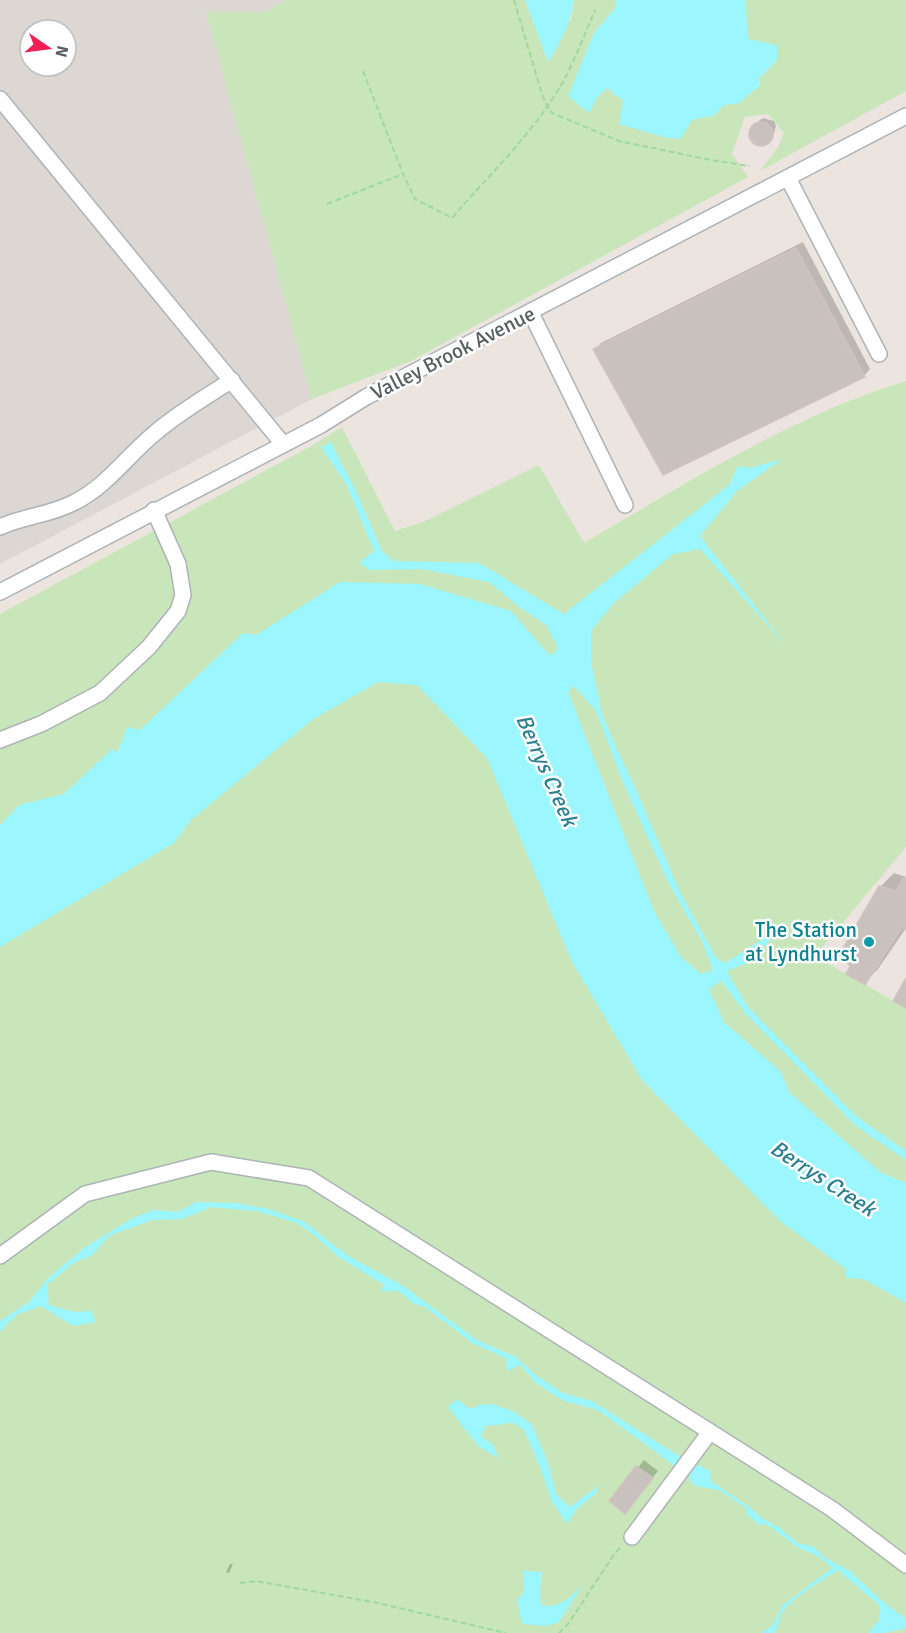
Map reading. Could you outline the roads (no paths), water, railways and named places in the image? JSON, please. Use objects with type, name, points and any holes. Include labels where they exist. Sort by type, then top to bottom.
[{"type":"street","points":[[0,99],[284,444]]},
{"type":"street","name":"Valley Brook Avenue","points":[[0,592],[321,425],[366,398],[906,118]]},
{"type":"street","points":[[788,178],[879,354]]},
{"type":"street","points":[[531,313],[625,505]]},
{"type":"street","points":[[0,527],[13,521],[52,512],[76,502],[110,476],[156,432],[232,380]]},
{"type":"street","points":[[0,740],[41,724],[99,693],[149,647],[178,611],[183,595],[178,564],[154,510]]},
{"type":"street","points":[[0,1256],[85,1194],[211,1162],[309,1178],[832,1509],[906,1565]]},
{"type":"street","points":[[632,1537],[710,1432]]},
{"type":"water","points":[[525,0],[574,0],[564,32],[548,62]]},
{"type":"water","points":[[615,0],[745,0],[748,39],[777,45],[777,60],[759,78],[760,85],[739,103],[724,105],[715,115],[692,120],[680,139],[667,138],[619,124],[623,101],[607,88],[596,99],[589,113],[568,96],[594,33],[617,6]]},
{"type":"water","name":"Berrys Creek","points":[[331,442],[356,491],[382,551],[394,561],[479,563],[564,614],[729,485],[738,466],[750,468],[782,459],[737,491],[700,536],[787,647],[700,549],[673,554],[614,603],[591,631],[591,662],[602,714],[611,736],[679,890],[716,958],[725,963],[784,925],[750,962],[727,971],[748,1007],[856,1116],[906,1151],[906,1160],[856,1126],[746,1014],[721,981],[709,989],[724,1022],[781,1072],[789,1092],[880,1172],[906,1183],[906,1303],[864,1279],[846,1278],[846,1269],[780,1221],[642,1080],[572,962],[487,758],[417,685],[378,682],[312,720],[191,820],[174,843],[0,947],[0,825],[19,805],[64,794],[112,749],[117,753],[127,727],[140,730],[243,633],[256,635],[340,582],[420,584],[511,611],[550,656],[558,648],[546,625],[489,582],[422,569],[370,570],[359,563],[374,551],[346,484],[321,447]],"holes":[[[574,686],[596,711],[624,785],[668,882],[702,941],[713,970],[701,974],[681,957],[654,911],[568,692]]]},
{"type":"water","points":[[196,1202],[235,1203],[265,1208],[303,1221],[347,1255],[405,1287],[477,1340],[516,1357],[537,1376],[563,1393],[592,1401],[697,1467],[699,1465],[710,1471],[711,1481],[763,1519],[780,1528],[797,1543],[814,1547],[826,1558],[850,1571],[881,1600],[906,1619],[906,1628],[884,1633],[868,1633],[880,1619],[880,1606],[838,1570],[791,1602],[781,1615],[774,1633],[761,1633],[772,1626],[783,1605],[832,1568],[820,1557],[797,1547],[766,1524],[760,1525],[746,1514],[746,1508],[719,1490],[695,1486],[689,1480],[690,1477],[598,1410],[564,1401],[537,1384],[520,1365],[507,1371],[506,1358],[472,1343],[425,1307],[414,1304],[399,1291],[381,1291],[384,1285],[337,1256],[297,1223],[257,1211],[211,1207],[182,1219],[152,1220],[109,1236],[91,1256],[75,1262],[47,1285],[49,1305],[75,1312],[91,1311],[96,1322],[73,1326],[41,1306],[16,1315],[0,1332],[0,1321],[29,1302],[48,1278],[84,1248],[131,1219],[153,1210],[178,1212]]},
{"type":"water","points":[[457,1399],[470,1409],[492,1404],[515,1412],[532,1425],[547,1460],[556,1494],[570,1507],[598,1486],[596,1494],[576,1510],[567,1524],[552,1502],[524,1430],[513,1423],[485,1426],[481,1436],[494,1446],[498,1458],[478,1446],[448,1407]]},
{"type":"water","points":[[523,1571],[542,1572],[541,1605],[559,1604],[583,1585],[558,1623],[545,1626],[522,1624],[517,1600],[524,1592]]},
{"type":"place","name":"The Station at Lyndhurst","points":[[869,942]]}]
